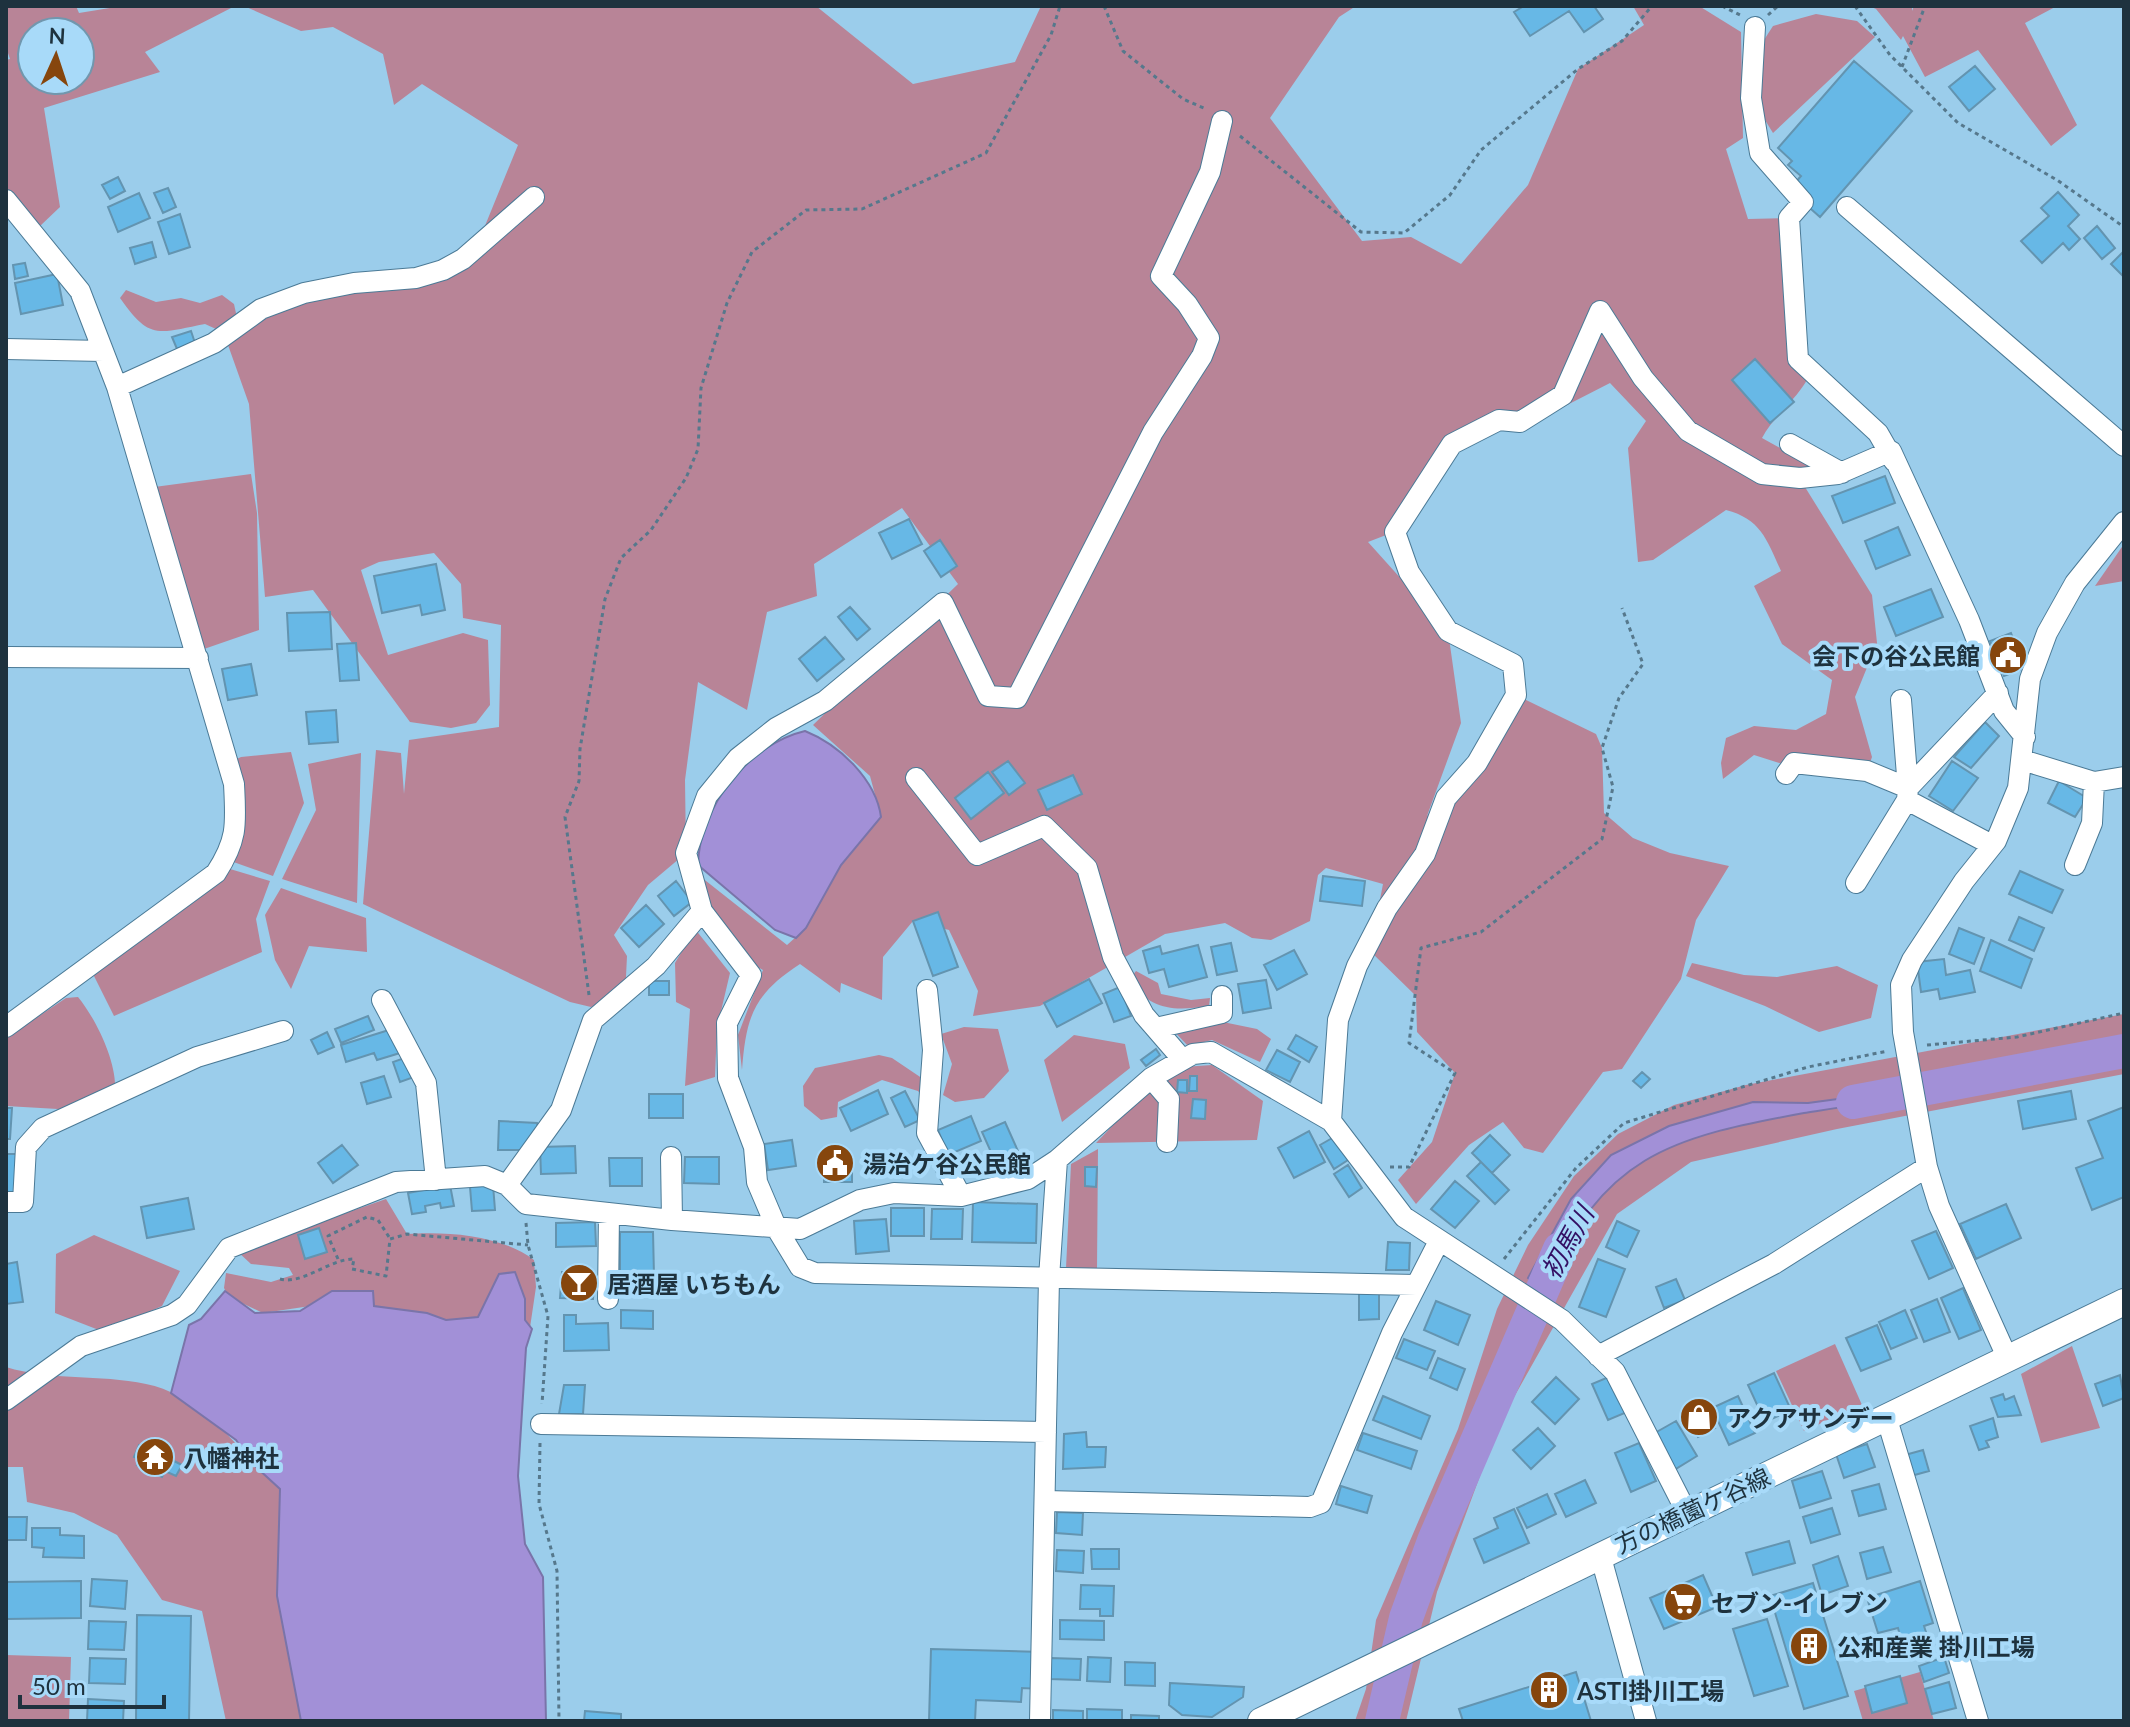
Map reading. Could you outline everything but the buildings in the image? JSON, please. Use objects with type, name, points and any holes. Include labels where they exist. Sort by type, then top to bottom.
[{"type":"main road","name":"方の橋薗ケ谷線","points":[[1261,1721],[2124,1302]]},
{"type":"street","points":[[1755,27],[1751,98],[1760,153],[1803,202],[1789,218],[1798,359],[1841,395],[1891,451],[1905,496],[1950,578],[2004,711],[2025,737]]},
{"type":"street","points":[[1222,121],[1210,172],[1161,276],[1187,304],[1209,338],[1202,356],[1153,432],[1017,698],[988,696],[943,603],[825,701],[776,728],[738,758],[707,796],[686,853],[702,911],[751,975],[727,1023],[728,1078],[754,1147],[757,1182],[777,1229],[800,1267],[815,1273],[1416,1285]]},
{"type":"street","points":[[117,387],[214,343],[261,309],[304,293],[354,283],[416,278],[443,270],[463,259],[534,197]]},
{"type":"street","points":[[6,200],[80,291],[117,387],[234,784],[232,849],[216,873],[6,1027]]},
{"type":"street","points":[[1847,207],[2124,446]]},
{"type":"street","points":[[1331,1121],[1338,1020],[1357,966],[1387,908],[1425,854],[1446,798],[1477,763],[1516,695],[1513,664],[1448,631],[1409,572],[1395,532],[1452,444],[1499,420],[1520,422],[1563,395],[1600,311],[1643,378],[1688,431],[1762,474],[1800,478],[1842,473],[1891,451]]},
{"type":"street","points":[[6,349],[103,351]]},
{"type":"street","points":[[1790,444],[1842,473]]},
{"type":"street","points":[[2007,1357],[1939,1206],[1927,1167],[1905,1048],[1901,985],[1956,893],[1992,845],[2018,788],[2030,679],[2047,633],[2075,583],[2124,522]]},
{"type":"street","points":[[6,657],[198,658]]},
{"type":"street","points":[[1856,883],[1908,794],[1998,693]]},
{"type":"street","points":[[1901,700],[1908,794]]},
{"type":"street","points":[[2022,760],[2094,782],[2124,777]]},
{"type":"street","points":[[1786,774],[1794,763],[1867,771],[1992,845]]},
{"type":"street","points":[[916,778],[977,855],[1044,826],[1087,868],[1113,957],[1144,1015],[1183,1060]]},
{"type":"street","points":[[2075,865],[2092,823],[2094,782]]},
{"type":"street","points":[[507,1185],[561,1110],[593,1020],[656,966],[702,911]]},
{"type":"street","points":[[927,990],[933,1050],[927,1133],[961,1196]]},
{"type":"street","points":[[1156,1028],[1222,1013],[1222,996]]},
{"type":"street","points":[[382,1000],[426,1083],[436,1180]]},
{"type":"street","points":[[6,1202],[23,1202],[26,1147],[43,1128],[197,1057],[283,1031]]},
{"type":"street","points":[[6,1400],[81,1346],[172,1315],[187,1305],[229,1248],[396,1182],[485,1176],[507,1185],[526,1204],[672,1220],[800,1229],[860,1200],[894,1193],[961,1196],[1028,1179],[1057,1160],[1151,1078],[1193,1054],[1211,1052],[1331,1121],[1404,1217],[1562,1320],[1615,1372],[1687,1513]]},
{"type":"street","points":[[1151,1078],[1169,1099],[1167,1142]]},
{"type":"street","points":[[671,1157],[672,1220]]},
{"type":"street","points":[[1040,1721],[1049,1278],[1057,1160]]},
{"type":"street","points":[[1598,1356],[1774,1264],[1927,1167]]},
{"type":"street","points":[[608,1299],[609,1213]]},
{"type":"street","points":[[1045,1501],[1310,1507],[1321,1503],[1392,1333],[1439,1241]]},
{"type":"street","points":[[1886,1416],[1978,1721]]},
{"type":"street","points":[[541,1424],[1046,1432]]},
{"type":"street","points":[[1600,1554],[1646,1721]]},
{"type":"path","points":[[591,1007],[565,817],[579,781],[580,749],[605,599],[621,558],[651,530],[686,478],[698,449],[701,388],[727,303],[752,252],[806,210],[862,209],[986,153],[1051,35],[1060,6]]},
{"type":"path","points":[[1104,6],[1123,51],[1183,99],[1222,121],[1361,232],[1404,233],[1450,195],[1481,150],[1578,69],[1622,41],[1652,6]]},
{"type":"path","points":[[1855,6],[1875,37],[1958,123],[2000,151],[2057,180],[2124,227]]},
{"type":"path","points":[[1902,67],[1925,6]]},
{"type":"path","points":[[1366,1168],[1409,1167],[1455,1073],[1409,1043],[1421,948],[1481,932],[1602,839],[1613,787],[1602,748],[1619,698],[1643,664],[1622,608]]},
{"type":"path","points":[[1491,1275],[1576,1168],[1624,1123],[1808,1067],[1905,1048],[2017,1037],[2124,1013]]},
{"type":"path","points":[[280,1279],[289,1282],[338,1259],[354,1259],[352,1269],[386,1276],[390,1239],[378,1220],[367,1217],[328,1236],[338,1259]]},
{"type":"path","points":[[390,1239],[407,1234],[528,1245],[548,1316],[539,1504],[557,1571],[559,1721]]},
{"type":"shaded area","points":[[6,6],[76,6],[79,13],[122,6],[235,6],[145,52],[160,72],[96,92],[96,16],[16,16],[16,96],[83,96],[44,108],[60,207],[39,227],[6,193],[6,60],[10,59],[6,47]]},
{"type":"shaded area","points":[[244,6],[816,6],[913,84],[1015,62],[1041,6],[1356,6],[1339,17],[1270,118],[1362,241],[1411,237],[1461,264],[1528,185],[1578,69],[1644,25],[1633,6],[1699,6],[1741,32],[1743,138],[1726,149],[1748,219],[1789,218],[1807,380],[1762,438],[1822,471],[1800,479],[1872,595],[1877,643],[1855,697],[1872,757],[1867,771],[1802,770],[1754,755],[1723,779],[1721,763],[1726,738],[1754,726],[1796,730],[1826,714],[1832,680],[1782,644],[1754,586],[1781,571],[1767,540],[1747,519],[1726,510],[1653,560],[1638,562],[1628,448],[1646,421],[1610,383],[1530,424],[1466,429],[1399,530],[1368,542],[1448,631],[1461,723],[1427,816],[1516,695],[1596,734],[1602,748],[1604,813],[1633,838],[1670,853],[1729,866],[1696,920],[1681,979],[1622,1069],[1603,1072],[1543,1153],[1524,1148],[1503,1122],[1469,1145],[1416,1204],[1398,1180],[1432,1142],[1455,1073],[1417,1032],[1416,996],[1370,951],[1383,884],[1326,868],[1318,875],[1310,921],[1271,940],[1252,938],[1225,923],[1165,934],[1040,1006],[973,1016],[978,991],[949,930],[913,921],[883,957],[882,1000],[841,983],[840,993],[800,964],[784,975],[762,996],[755,1008],[746,1035],[742,1070],[738,1035],[763,970],[736,955],[703,923],[701,877],[787,945],[806,928],[805,908],[881,817],[870,776],[813,725],[958,584],[902,508],[814,564],[817,596],[767,612],[747,710],[698,682],[685,780],[686,853],[648,885],[614,935],[627,956],[625,997],[591,1007],[570,1002],[363,904],[376,750],[401,753],[404,794],[409,740],[499,727],[501,625],[463,618],[461,584],[434,553],[379,562],[361,570],[388,655],[463,633],[488,640],[490,705],[476,723],[451,728],[410,722],[313,590],[265,597],[249,404],[228,345],[279,309],[469,265],[518,145],[422,84],[394,105],[383,54],[333,27],[301,31]]},
{"type":"shaded area","points":[[1869,6],[1912,6],[1912,11],[1914,6],[2057,6],[2025,23],[2077,125],[2051,146],[1978,50],[1925,77],[1903,36],[1901,40],[1876,9]]},
{"type":"shaded area","points":[[1816,14],[1857,21],[1875,37],[1773,133],[1752,91],[1750,80],[1756,56],[1773,26]]},
{"type":"shaded area","points":[[126,290],[156,302],[181,298],[200,303],[222,295],[234,304],[237,318],[216,329],[205,324],[176,330],[156,330],[130,312],[120,298]]},
{"type":"shaded area","points":[[251,474],[257,513],[259,630],[204,649],[147,488]]},
{"type":"shaded area","points":[[2124,544],[2124,581],[2095,586]]},
{"type":"shaded area","points":[[291,752],[304,803],[273,876],[225,859],[242,842],[228,763],[241,757]]},
{"type":"shaded area","points":[[361,753],[357,903],[282,879],[316,810],[308,764]]},
{"type":"shaded area","points":[[220,866],[270,881],[256,919],[262,952],[114,1016],[89,966]]},
{"type":"shaded area","points":[[281,888],[366,918],[367,952],[309,946],[291,989],[275,960],[265,915]]},
{"type":"shaded area","points":[[695,929],[730,973],[717,1028],[715,1077],[685,1086],[690,1009],[676,1002],[675,963]]},
{"type":"shaded area","points":[[1692,963],[1744,975],[1777,977],[1837,966],[1878,985],[1871,1018],[1819,1032],[1765,1006],[1686,976]]},
{"type":"shaded area","points":[[1136,971],[1158,983],[1161,994],[1191,1000],[1210,998],[1209,1006],[1174,1008],[1155,1003],[1129,980]]},
{"type":"shaded area","points":[[78,997],[104,1041],[113,1067],[115,1090],[75,1110],[6,1106],[6,1038],[66,998]]},
{"type":"shaded area","points":[[2124,1014],[2124,1074],[1837,1129],[1691,1162],[1617,1214],[1500,1422],[1437,1592],[1406,1721],[1355,1721],[1366,1689],[1376,1620],[1458,1429],[1497,1309],[1528,1245],[1574,1176],[1618,1134],[1674,1105],[1746,1085]]},
{"type":"shaded area","points":[[1218,1021],[1257,1029],[1271,1039],[1260,1062],[1212,1040],[1188,1046],[1172,1029]]},
{"type":"shaded area","points":[[964,1027],[998,1029],[1009,1071],[984,1098],[955,1102],[943,1095],[952,1064],[941,1034]]},
{"type":"shaded area","points":[[1074,1035],[1125,1044],[1130,1068],[1062,1122],[1044,1060]]},
{"type":"shaded area","points":[[879,1055],[892,1058],[935,1087],[940,1108],[932,1110],[918,1091],[882,1080],[838,1102],[837,1117],[821,1120],[804,1106],[803,1086],[815,1068]]},
{"type":"shaded area","points":[[1212,1065],[1263,1101],[1257,1140],[1096,1143],[1168,1068]]},
{"type":"shaded area","points":[[1098,1149],[1097,1268],[1066,1268],[1071,1164]]},
{"type":"shaded area","points":[[386,1199],[407,1234],[473,1236],[506,1245],[534,1260],[536,1287],[528,1341],[324,1304],[263,1313],[229,1297],[224,1288],[226,1273],[271,1282],[293,1275],[289,1268],[251,1264],[237,1251]]},
{"type":"shaded area","points":[[94,1235],[180,1271],[162,1306],[104,1332],[55,1313],[56,1254]]},
{"type":"shaded area","points":[[1835,1344],[1862,1405],[1804,1431],[1776,1371]]},
{"type":"shaded area","points":[[2072,1346],[2100,1428],[2041,1443],[2021,1374]]},
{"type":"shaded area","points":[[6,1367],[40,1374],[128,1381],[167,1390],[186,1400],[220,1427],[280,1489],[277,1596],[301,1721],[226,1721],[202,1611],[162,1600],[117,1535],[74,1513],[27,1502],[23,1467],[6,1467]]},
{"type":"shaded area","points":[[6,1655],[71,1657],[69,1721],[6,1721]]},
{"type":"shaded area","points":[[1920,1672],[1934,1721],[1863,1721],[1854,1691]]},
{"type":"water","points":[[805,731],[831,745],[854,765],[872,790],[881,817],[841,865],[806,928],[796,938],[775,930],[698,865],[707,821],[731,781],[765,749]]},
{"type":"water","points":[[1899,1093],[1864,1103],[1714,1132],[1645,1161],[1616,1182],[1590,1210],[1566,1246],[1544,1291],[1528,1278],[1571,1199],[1611,1155],[1669,1126],[1753,1102],[1808,1103]]},
{"type":"water","points":[[515,1272],[525,1299],[525,1320],[532,1329],[526,1348],[518,1476],[525,1544],[543,1577],[546,1721],[301,1721],[277,1596],[280,1489],[255,1466],[236,1440],[171,1393],[189,1325],[201,1319],[225,1291],[255,1313],[300,1311],[332,1291],[373,1291],[374,1306],[427,1313],[446,1320],[478,1317],[499,1274]]},
{"type":"waterway","name":"初馬川","points":[[1853,1102],[2124,1051]]},
{"type":"waterway","name":"初馬川","points":[[1382,1721],[1406,1618],[1434,1541],[1560,1249]]},
{"type":"place","name":"会下の谷公民館","points":[[2008,655]]},
{"type":"place","name":"湯治ケ谷公民館","points":[[835,1163]]},
{"type":"place","name":"居酒屋 いちもん","points":[[579,1283]]},
{"type":"place","name":"アクアサンデー","points":[[1699,1417]]},
{"type":"place","name":"八幡神社","points":[[155,1457]]},
{"type":"place","name":"セブン-イレブン","points":[[1683,1602]]},
{"type":"place","name":"公和産業 掛川工場","points":[[1809,1646]]},
{"type":"place","name":"ASTI掛川工場","points":[[1549,1690]]}]
